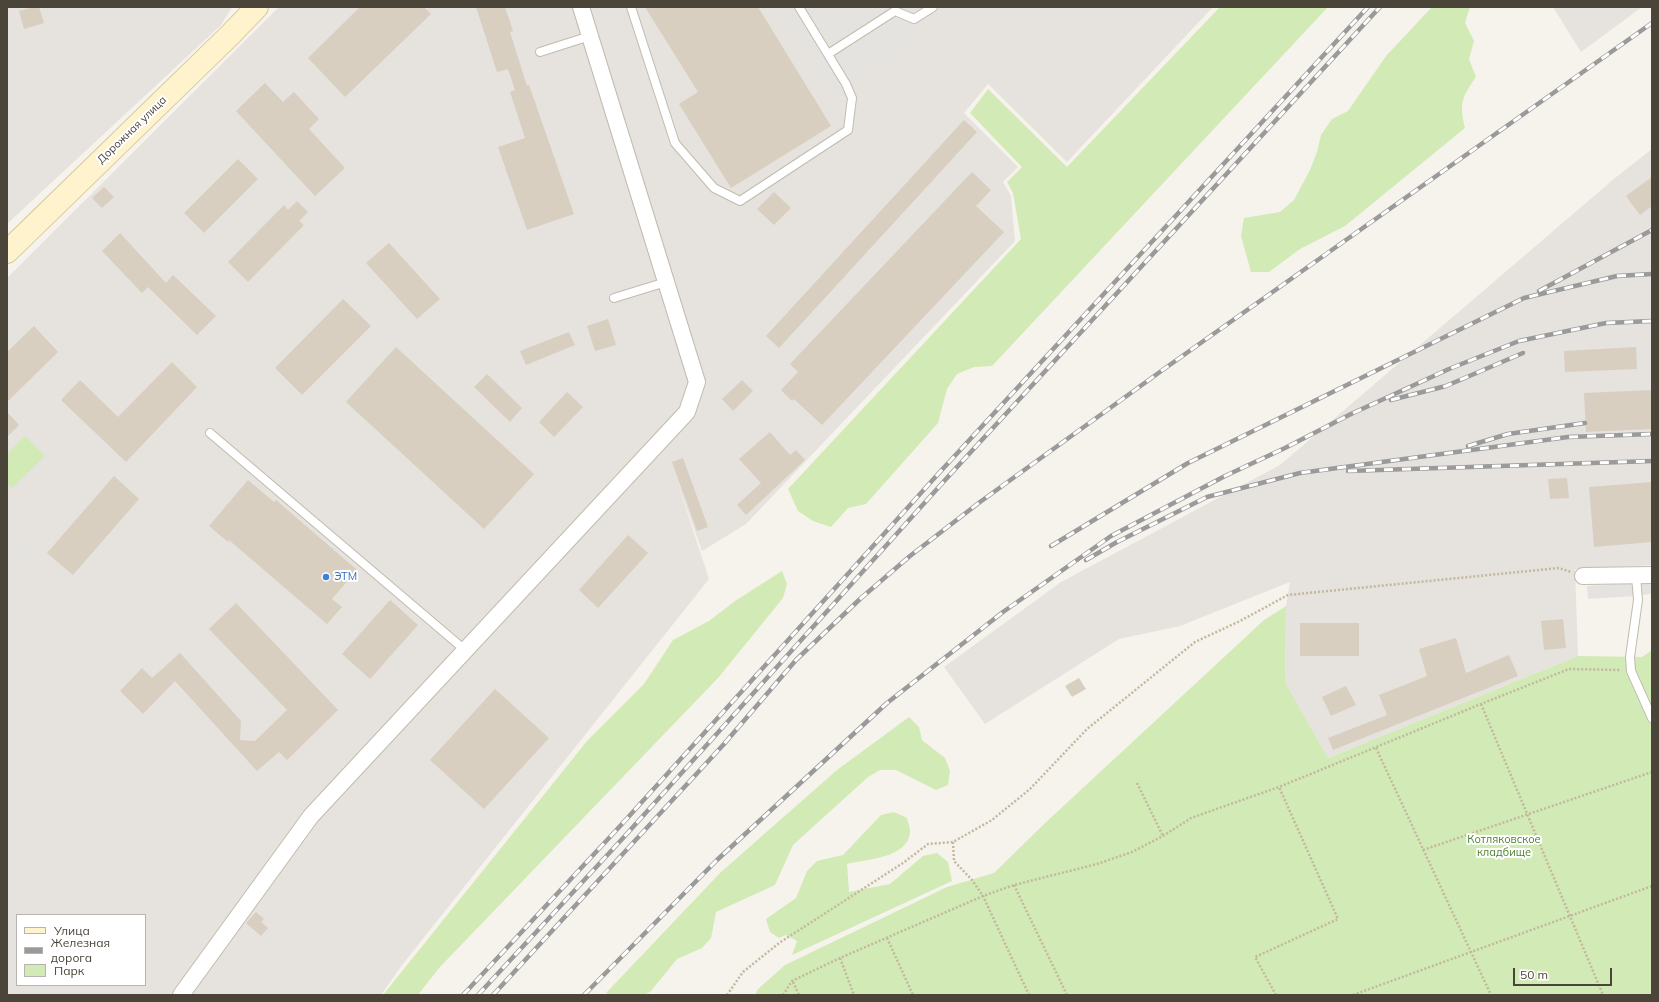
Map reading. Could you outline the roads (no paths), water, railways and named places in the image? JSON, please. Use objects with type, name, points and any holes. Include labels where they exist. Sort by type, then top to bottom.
[{"type":"main road","name":"Дорожная улица","points":[[7,252],[257,7]]},
{"type":"street","points":[[181,995],[312,816],[687,412],[697,382],[581,7]]},
{"type":"street","points":[[1583,576],[1652,575]]},
{"type":"lane","points":[[631,7],[675,143],[714,188],[740,201],[848,130],[852,98],[846,84],[799,7]]},
{"type":"lane","points":[[828,54],[895,11],[914,19],[933,7]]},
{"type":"lane","points":[[540,52],[590,36]]},
{"type":"lane","points":[[614,298],[666,282]]},
{"type":"lane","points":[[210,433],[465,650]]},
{"type":"lane","points":[[1636,576],[1638,600],[1630,657],[1631,671],[1652,718]]},
{"type":"railway","points":[[463,995],[622,824],[939,473],[1368,7]]},
{"type":"railway","points":[[478,995],[624,837],[946,479],[1380,7]]},
{"type":"railway","points":[[493,995],[724,744],[796,660],[860,599],[910,556],[980,502],[1164,369],[1652,23]]},
{"type":"railway","points":[[1539,291],[1652,230]]},
{"type":"railway","points":[[1051,546],[1188,463],[1524,298],[1617,276],[1652,274]]},
{"type":"railway","points":[[584,995],[717,860],[887,703],[1003,612],[1111,536],[1225,476],[1285,448],[1351,414],[1449,369],[1519,341],[1606,323],[1652,321]]},
{"type":"railway","points":[[1391,400],[1446,386],[1523,353]]},
{"type":"railway","points":[[1468,446],[1508,434],[1585,423]]},
{"type":"railway","points":[[1086,560],[1117,542],[1207,497],[1300,473],[1568,437],[1652,434]]},
{"type":"railway","points":[[1348,471],[1652,461]]},
{"type":"place","name":"ЭТМ","points":[[326,577]]},
{"type":"park label","name":"Котляковское кладбище","points":[[1504,846]]}]
